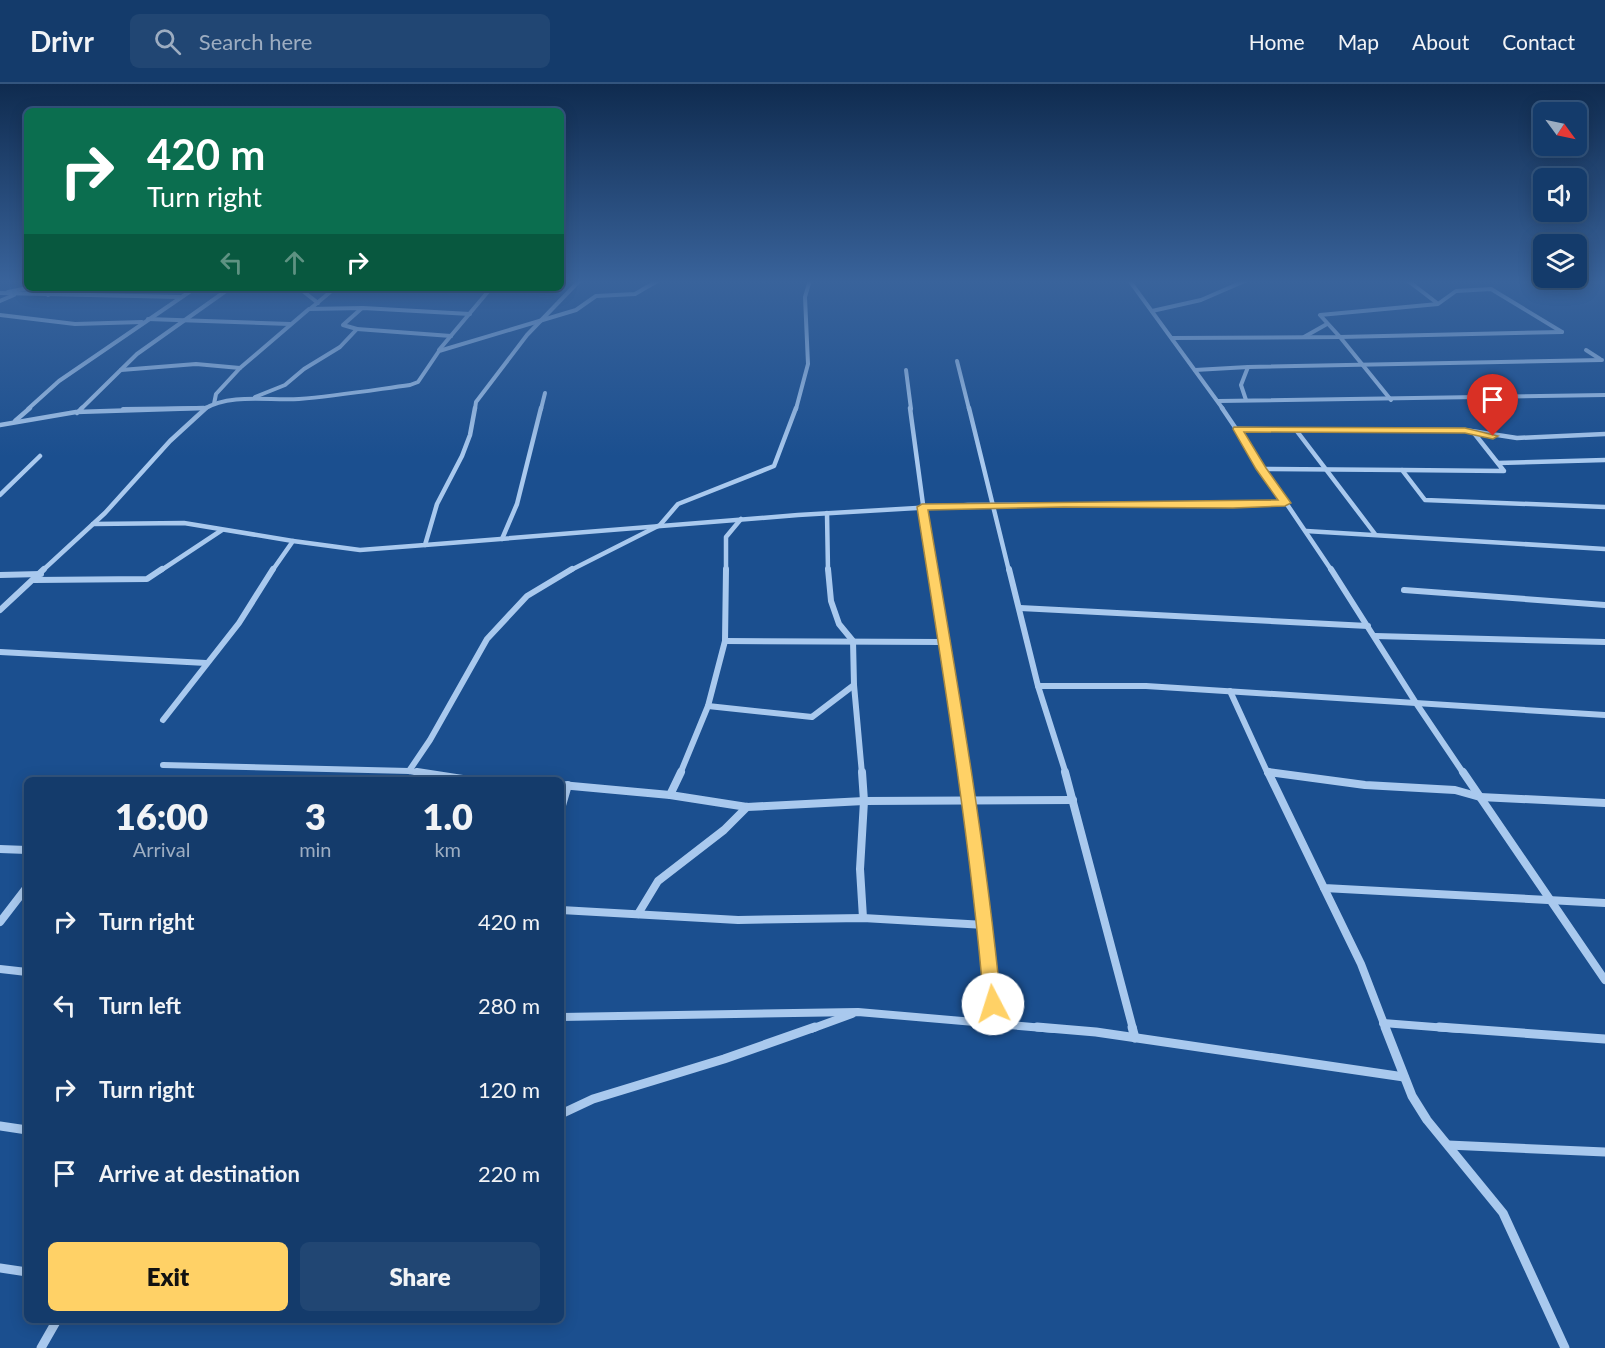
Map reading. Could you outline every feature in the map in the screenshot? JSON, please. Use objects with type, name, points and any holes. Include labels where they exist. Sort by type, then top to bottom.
[{"type":"street","points":[[15,421],[59,381],[118,339]]},
{"type":"street","points":[[76,413],[137,354],[158,339]]},
{"type":"street","points":[[213,404],[216,394],[240,368],[274,339]]},
{"type":"street","points":[[247,399],[276,390],[289,383],[304,369],[320,361],[347,339]]},
{"type":"street","points":[[0,610],[93,524],[170,441],[205,408],[213,404],[247,399],[298,399],[410,385],[418,381],[449,339]]},
{"type":"street","points":[[439,351],[479,339]]},
{"type":"street","points":[[425,545],[437,504],[462,456],[470,435],[476,402],[525,339]]},
{"type":"street","points":[[409,771],[430,740],[488,639],[528,596],[589,559],[660,525],[678,504],[774,466],[793,420],[808,364],[807,339]]},
{"type":"street","points":[[1173,339],[1218,401],[1231,423],[1238,429],[1261,469],[1306,531],[1416,703],[1605,980]]},
{"type":"street","points":[[1342,339],[1391,400]]},
{"type":"street","points":[[1586,350],[1604,361]]},
{"type":"street","points":[[957,360],[995,519],[1020,608],[1029,657],[1059,748],[1135,1038]]},
{"type":"street","points":[[1195,370],[1248,367],[1604,361]]},
{"type":"street","points":[[120,370],[196,364],[240,368]]},
{"type":"street","points":[[1246,400],[1241,385],[1248,367]]},
{"type":"street","points":[[906,370],[922,507],[970,801],[986,925],[994,1023]]},
{"type":"street","points":[[502,539],[517,504],[544,393]]},
{"type":"street","points":[[1218,401],[1605,395]]},
{"type":"street","points":[[0,425],[76,413],[130,409],[205,408]]},
{"type":"street","points":[[1238,429],[1465,430],[1474,433],[1521,437],[1605,434]]},
{"type":"street","points":[[1296,430],[1376,534]]},
{"type":"street","points":[[1261,469],[1504,471],[1474,433]]},
{"type":"street","points":[[0,495],[40,456]]},
{"type":"street","points":[[1498,463],[1605,460]]},
{"type":"street","points":[[1402,470],[1425,500],[1469,504],[1605,507]]},
{"type":"street","points":[[93,524],[184,523],[360,550],[660,525],[922,507],[1285,503]]},
{"type":"street","points":[[828,513],[827,555],[831,601],[839,624],[853,641],[854,685],[864,801],[860,868],[863,918]]},
{"type":"street","points":[[670,795],[693,747],[708,706],[725,641],[726,537],[741,519]]},
{"type":"street","points":[[33,580],[147,579],[222,530]]},
{"type":"street","points":[[1306,531],[1605,549]]},
{"type":"street","points":[[163,720],[239,623],[257,591],[293,541]]},
{"type":"street","points":[[0,575],[41,574]]},
{"type":"street","points":[[1404,590],[1605,605]]},
{"type":"street","points":[[1020,608],[1368,626]]},
{"type":"street","points":[[1375,636],[1605,642]]},
{"type":"street","points":[[725,641],[943,642]]},
{"type":"street","points":[[0,652],[206,663]]},
{"type":"street","points":[[708,706],[812,717],[854,685]]},
{"type":"street","points":[[1038,686],[1146,686],[1605,715]]},
{"type":"street","points":[[1230,691],[1361,964],[1404,1077],[1427,1120],[1503,1213],[1565,1348]]},
{"type":"street","points":[[163,765],[409,771],[449,777]]},
{"type":"street","points":[[1267,772],[1365,785],[1455,790],[1480,797],[1605,803]]},
{"type":"street","points":[[565,785],[670,795],[747,807],[864,801],[1073,801]]},
{"type":"street","points":[[638,914],[658,880],[724,830],[747,807]]},
{"type":"street","points":[[0,849],[24,850]]},
{"type":"street","points":[[1324,888],[1605,903]]},
{"type":"street","points":[[0,922],[24,891]]},
{"type":"street","points":[[564,910],[738,920],[863,918],[986,925]]},
{"type":"street","points":[[0,969],[24,972]]},
{"type":"street","points":[[564,1017],[858,1012],[1096,1032],[1404,1077]]},
{"type":"street","points":[[564,1113],[593,1099],[724,1059],[858,1012]]},
{"type":"street","points":[[1383,1023],[1605,1039]]},
{"type":"street","points":[[0,1126],[24,1130]]},
{"type":"street","points":[[1448,1145],[1605,1152]]},
{"type":"street","points":[[0,1268],[24,1272]]},
{"type":"street","points":[[41,1348],[55,1323]]},
{"type":"route","points":[[993,1004],[980,869],[922,507],[1285,503],[1261,469],[1238,429],[1465,430],[1493,436]]}]
